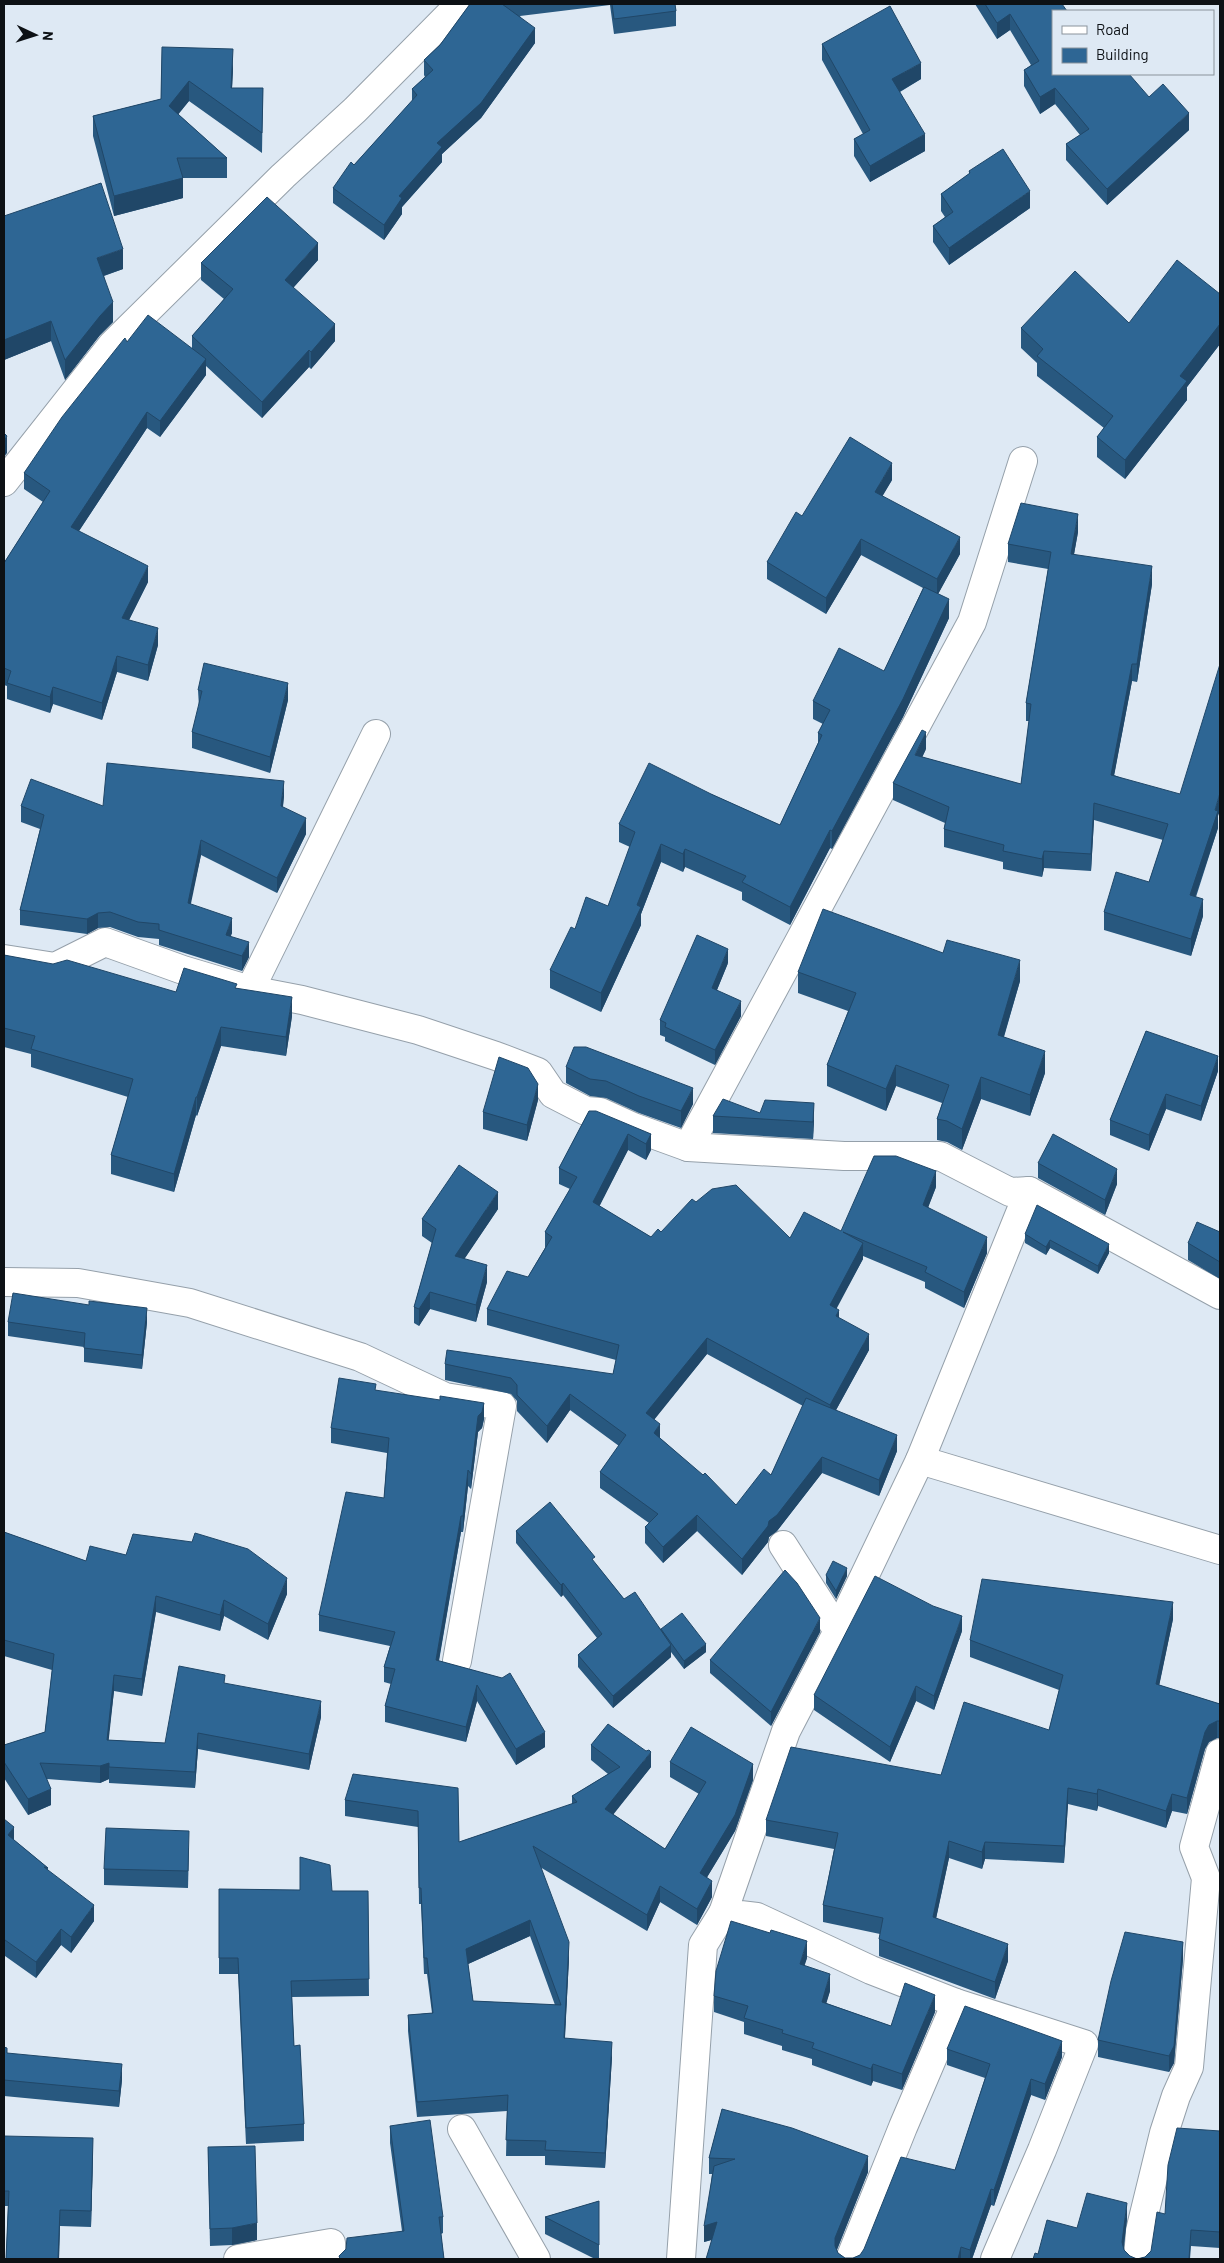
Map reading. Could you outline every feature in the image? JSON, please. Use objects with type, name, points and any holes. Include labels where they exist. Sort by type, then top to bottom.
[{"type":"street","points":[[4,482],[112,345],[283,176],[355,110],[460,4]]},
{"type":"street","points":[[688,1147],[972,622],[1024,461]]},
{"type":"street","points":[[250,990],[376,734]]},
{"type":"street","points":[[4,959],[55,967],[104,942],[183,970],[250,990],[302,1000],[418,1030],[496,1056],[538,1072],[552,1094],[586,1111],[600,1112],[633,1127],[688,1147],[844,1156],[940,1156],[1010,1192],[1029,1191],[1220,1295]]},
{"type":"street","points":[[681,2259],[703,1945],[723,1913],[786,1731],[838,1631],[920,1460],[1029,1191]]},
{"type":"street","points":[[4,1282],[78,1283],[190,1303],[360,1357],[445,1397],[502,1406],[456,1661]]},
{"type":"street","points":[[920,1460],[1101,1512],[1220,1550]]},
{"type":"street","points":[[783,1545],[838,1631]]},
{"type":"street","points":[[1138,2259],[1140,2231],[1164,2133],[1176,2096],[1189,2067],[1206,1878],[1194,1847],[1220,1753]]},
{"type":"street","points":[[723,1913],[757,1917],[871,1970],[956,2003],[1084,2044],[1042,2150],[995,2259]]},
{"type":"street","points":[[850,2259],[903,2127],[956,2003]]},
{"type":"street","points":[[462,2129],[536,2259]]},
{"type":"street","points":[[238,2259],[331,2243],[332,2259]]},
{"type":"building","points":[[470,4],[502,4],[535,28],[481,103],[437,143],[442,147],[399,196],[402,198],[384,225],[333,188],[351,162],[354,165],[417,95],[412,89],[433,70],[424,60],[440,45]]},
{"type":"building","points":[[612,4],[675,4],[676,11],[614,19]]},
{"type":"building","points":[[985,4],[1062,4],[1066,10],[1052,10],[1052,75],[1130,75],[1149,97],[1163,84],[1189,113],[1107,189],[1066,144],[1089,129],[1055,88],[1040,97],[1024,70],[1039,61],[1010,14],[997,23]]},
{"type":"building","points":[[890,6],[921,63],[892,79],[925,134],[870,166],[854,139],[870,130],[822,44]]},
{"type":"building","points":[[162,47],[233,49],[231,88],[263,88],[262,133],[189,81],[169,106],[227,158],[177,158],[183,178],[114,196],[93,116],[161,99]]},
{"type":"building","points":[[1003,149],[1030,191],[949,248],[933,226],[953,212],[941,194],[970,173],[969,171]]},
{"type":"building","points":[[101,183],[123,249],[97,258],[113,302],[65,360],[51,321],[4,340],[4,216]]},
{"type":"building","points":[[267,197],[318,243],[285,280],[335,324],[311,352],[309,350],[262,402],[192,336],[233,289],[201,263]]},
{"type":"building","points":[[1177,260],[1220,294],[1220,324],[1180,376],[1187,381],[1125,460],[1097,437],[1113,416],[1037,356],[1043,349],[1021,328],[1075,271],[1129,323]]},
{"type":"building","points":[[148,315],[206,359],[160,421],[147,412],[71,527],[148,566],[122,618],[158,628],[148,665],[117,656],[102,703],[53,687],[50,697],[7,683],[11,671],[4,668],[4,563],[50,491],[24,473],[62,417],[124,339],[127,342]]},
{"type":"building","points":[[850,437],[892,463],[875,492],[960,537],[937,579],[861,539],[826,598],[767,562],[796,512],[802,516]]},
{"type":"building","points":[[1021,503],[1078,514],[1071,554],[1152,566],[1137,664],[1132,664],[1111,775],[1180,794],[1220,664],[1220,793],[1215,810],[1218,811],[1190,895],[1203,899],[1191,939],[1104,912],[1116,872],[1149,882],[1168,824],[1094,803],[1091,854],[1044,851],[1042,859],[1003,851],[1004,845],[944,829],[949,807],[893,783],[922,730],[926,732],[915,755],[1021,784],[1031,704],[1026,703],[1051,552],[1008,544]]},
{"type":"building","points":[[924,587],[949,599],[903,699],[832,831],[830,830],[790,907],[742,882],[746,876],[685,849],[683,854],[661,844],[637,905],[641,907],[601,993],[550,970],[571,927],[575,929],[586,897],[608,906],[635,832],[619,824],[649,763],[780,825],[822,735],[818,733],[830,710],[813,701],[839,648],[884,671]]},
{"type":"building","points":[[204,663],[288,683],[270,757],[192,732],[202,691],[198,690]]},
{"type":"building","points":[[107,763],[284,781],[281,806],[306,818],[277,878],[201,840],[188,903],[232,918],[226,935],[249,942],[242,956],[159,930],[159,924],[138,922],[110,912],[98,913],[87,919],[20,910],[44,815],[21,806],[31,779],[103,806]]},
{"type":"building","points":[[823,909],[943,953],[947,940],[1020,960],[998,1035],[1045,1051],[1030,1095],[981,1077],[962,1129],[947,1121],[937,1119],[949,1085],[896,1065],[886,1089],[827,1065],[856,993],[798,972]]},
{"type":"building","points":[[697,935],[728,949],[712,988],[741,1001],[715,1050],[665,1027],[666,1023],[660,1020]]},
{"type":"building","points":[[4,955],[53,964],[67,960],[176,992],[184,968],[237,984],[235,988],[292,997],[286,1037],[221,1027],[196,1097],[174,1174],[111,1155],[133,1079],[31,1049],[35,1036],[4,1028]]},
{"type":"building","points":[[1146,1031],[1218,1056],[1201,1106],[1166,1094],[1149,1135],[1110,1120]]},
{"type":"building","points":[[574,1047],[586,1047],[693,1088],[681,1111],[639,1096],[606,1081],[590,1079],[566,1067]]},
{"type":"building","points":[[499,1057],[528,1068],[538,1084],[527,1125],[483,1112]]},
{"type":"building","points":[[723,1099],[760,1113],[765,1100],[814,1103],[813,1122],[713,1116]]},
{"type":"building","points":[[589,1111],[596,1111],[651,1134],[646,1144],[628,1134],[593,1202],[651,1237],[658,1229],[661,1232],[692,1199],[696,1202],[712,1189],[736,1185],[790,1238],[804,1212],[841,1231],[874,1156],[896,1156],[936,1171],[923,1205],[987,1237],[964,1292],[925,1272],[927,1267],[843,1232],[863,1243],[830,1305],[839,1310],[836,1316],[869,1334],[830,1405],[707,1338],[646,1413],[660,1424],[654,1433],[703,1475],[705,1473],[736,1505],[764,1469],[771,1475],[806,1398],[897,1435],[879,1480],[822,1457],[777,1515],[769,1521],[768,1526],[742,1559],[697,1515],[663,1547],[645,1527],[658,1514],[600,1472],[626,1435],[570,1394],[547,1426],[517,1395],[517,1385],[511,1378],[445,1364],[447,1350],[613,1374],[619,1345],[487,1309],[507,1271],[528,1277],[552,1237],[545,1232],[577,1177],[559,1168]]},
{"type":"building","points":[[1053,1134],[1117,1169],[1105,1200],[1038,1163]]},
{"type":"building","points":[[459,1165],[498,1192],[455,1256],[487,1265],[476,1305],[430,1292],[419,1309],[414,1307],[436,1229],[422,1219]]},
{"type":"building","points":[[1037,1205],[1109,1244],[1098,1266],[1050,1240],[1046,1247],[1025,1234]]},
{"type":"building","points":[[1197,1222],[1220,1232],[1220,1262],[1188,1243]]},
{"type":"building","points":[[13,1293],[89,1305],[89,1301],[147,1308],[142,1355],[84,1348],[85,1333],[8,1322]]},
{"type":"building","points":[[339,1378],[376,1384],[375,1390],[440,1400],[440,1396],[484,1403],[482,1412],[478,1416],[471,1474],[468,1470],[463,1516],[461,1516],[436,1660],[502,1678],[510,1673],[545,1732],[516,1749],[477,1685],[466,1727],[385,1706],[395,1669],[384,1667],[395,1632],[319,1615],[346,1492],[384,1498],[389,1438],[331,1428]]},
{"type":"building","points":[[550,1502],[595,1557],[592,1559],[624,1599],[635,1592],[671,1645],[613,1696],[578,1655],[602,1634],[563,1583],[561,1585],[516,1531]]},
{"type":"building","points":[[4,1532],[86,1561],[90,1546],[126,1555],[133,1534],[192,1542],[195,1533],[248,1549],[287,1578],[268,1624],[224,1600],[220,1615],[156,1596],[142,1679],[114,1675],[107,1740],[165,1743],[179,1666],[225,1675],[224,1683],[321,1701],[309,1754],[198,1733],[195,1772],[109,1767],[109,1763],[100,1766],[40,1763],[51,1789],[28,1799],[4,1762],[4,1745],[45,1732],[54,1654],[4,1640]]},
{"type":"building","points":[[833,1561],[847,1568],[836,1591],[826,1575]]},
{"type":"building","points":[[785,1570],[797,1583],[820,1618],[771,1712],[710,1660]]},
{"type":"building","points":[[875,1576],[933,1606],[962,1616],[934,1696],[916,1686],[890,1747],[814,1695]]},
{"type":"building","points":[[982,1579],[1173,1602],[1156,1684],[1220,1704],[1220,1721],[1209,1725],[1205,1732],[1187,1798],[1172,1794],[1166,1811],[1098,1789],[1097,1794],[1068,1788],[1064,1846],[985,1842],[982,1852],[949,1841],[933,1917],[1008,1944],[995,1982],[879,1939],[883,1918],[823,1905],[838,1833],[766,1820],[791,1747],[941,1775],[964,1702],[1049,1730],[1063,1675],[970,1640]]},
{"type":"building","points":[[682,1613],[706,1644],[684,1661],[661,1629]]},
{"type":"building","points":[[608,1724],[646,1751],[649,1750],[651,1752],[605,1809],[665,1849],[706,1782],[670,1762],[691,1727],[753,1764],[735,1815],[700,1873],[712,1881],[697,1909],[660,1886],[647,1915],[533,1846],[569,1942],[564,2038],[612,2042],[605,2153],[545,2150],[546,2141],[506,2140],[508,2095],[417,2102],[408,2015],[433,2013],[427,1958],[424,1958],[421,1888],[419,1888],[418,1811],[345,1800],[353,1774],[458,1788],[459,1842],[577,1802],[572,1796],[620,1767],[591,1745]],"holes":[[[530,1920],[561,2005],[473,2001],[466,1949]]]},
{"type":"building","points":[[4,1819],[14,1827],[8,1835],[48,1868],[44,1867],[94,1905],[71,1937],[61,1929],[36,1962],[5,1940],[4,1945]]},
{"type":"building","points":[[106,1828],[189,1831],[188,1871],[104,1869]]},
{"type":"building","points":[[300,1857],[330,1865],[332,1891],[368,1891],[369,1979],[291,1981],[294,2046],[300,2045],[304,2124],[246,2128],[238,1958],[219,1958],[219,1889],[300,1890]]},
{"type":"building","points":[[731,1921],[770,1933],[771,1930],[807,1941],[800,1964],[830,1974],[822,2002],[891,2026],[905,1983],[935,1995],[902,2074],[873,2064],[871,2069],[812,2048],[814,2043],[782,2033],[783,2030],[744,2018],[748,2006],[714,1996],[716,1971]]},
{"type":"building","points":[[1125,1932],[1183,1942],[1174,2046],[1169,2056],[1098,2040],[1111,1981]]},
{"type":"building","points":[[965,2006],[1062,2041],[1045,2084],[1031,2079],[994,2190],[991,2189],[970,2250],[961,2247],[958,2259],[706,2259],[717,2222],[704,2226],[714,2166],[735,2159],[709,2158],[722,2109],[792,2128],[868,2156],[835,2238],[835,2246],[838,2253],[845,2258],[853,2258],[860,2255],[864,2249],[901,2157],[955,2170],[990,2064],[947,2049]]},
{"type":"building","points":[[4,2047],[7,2048],[7,2053],[122,2064],[119,2091],[4,2080]]},
{"type":"building","points":[[430,2120],[443,2217],[439,2217],[444,2259],[340,2259],[339,2256],[346,2249],[347,2238],[404,2231],[390,2126]]},
{"type":"building","points":[[1177,2128],[1220,2131],[1220,2232],[1191,2230],[1189,2259],[1137,2259],[1145,2257],[1151,2251],[1157,2212],[1165,2214],[1168,2165]]},
{"type":"building","points":[[4,2136],[93,2138],[91,2211],[60,2210],[58,2259],[6,2259],[9,2191],[4,2191]]},
{"type":"building","points":[[255,2146],[257,2223],[232,2228],[210,2229],[208,2147]]},
{"type":"building","points":[[1087,2193],[1127,2203],[1122,2242],[1124,2250],[1130,2256],[1137,2259],[1033,2259],[1035,2253],[1038,2254],[1047,2220],[1077,2228]]},
{"type":"building","points":[[599,2201],[599,2245],[545,2217]]}]
